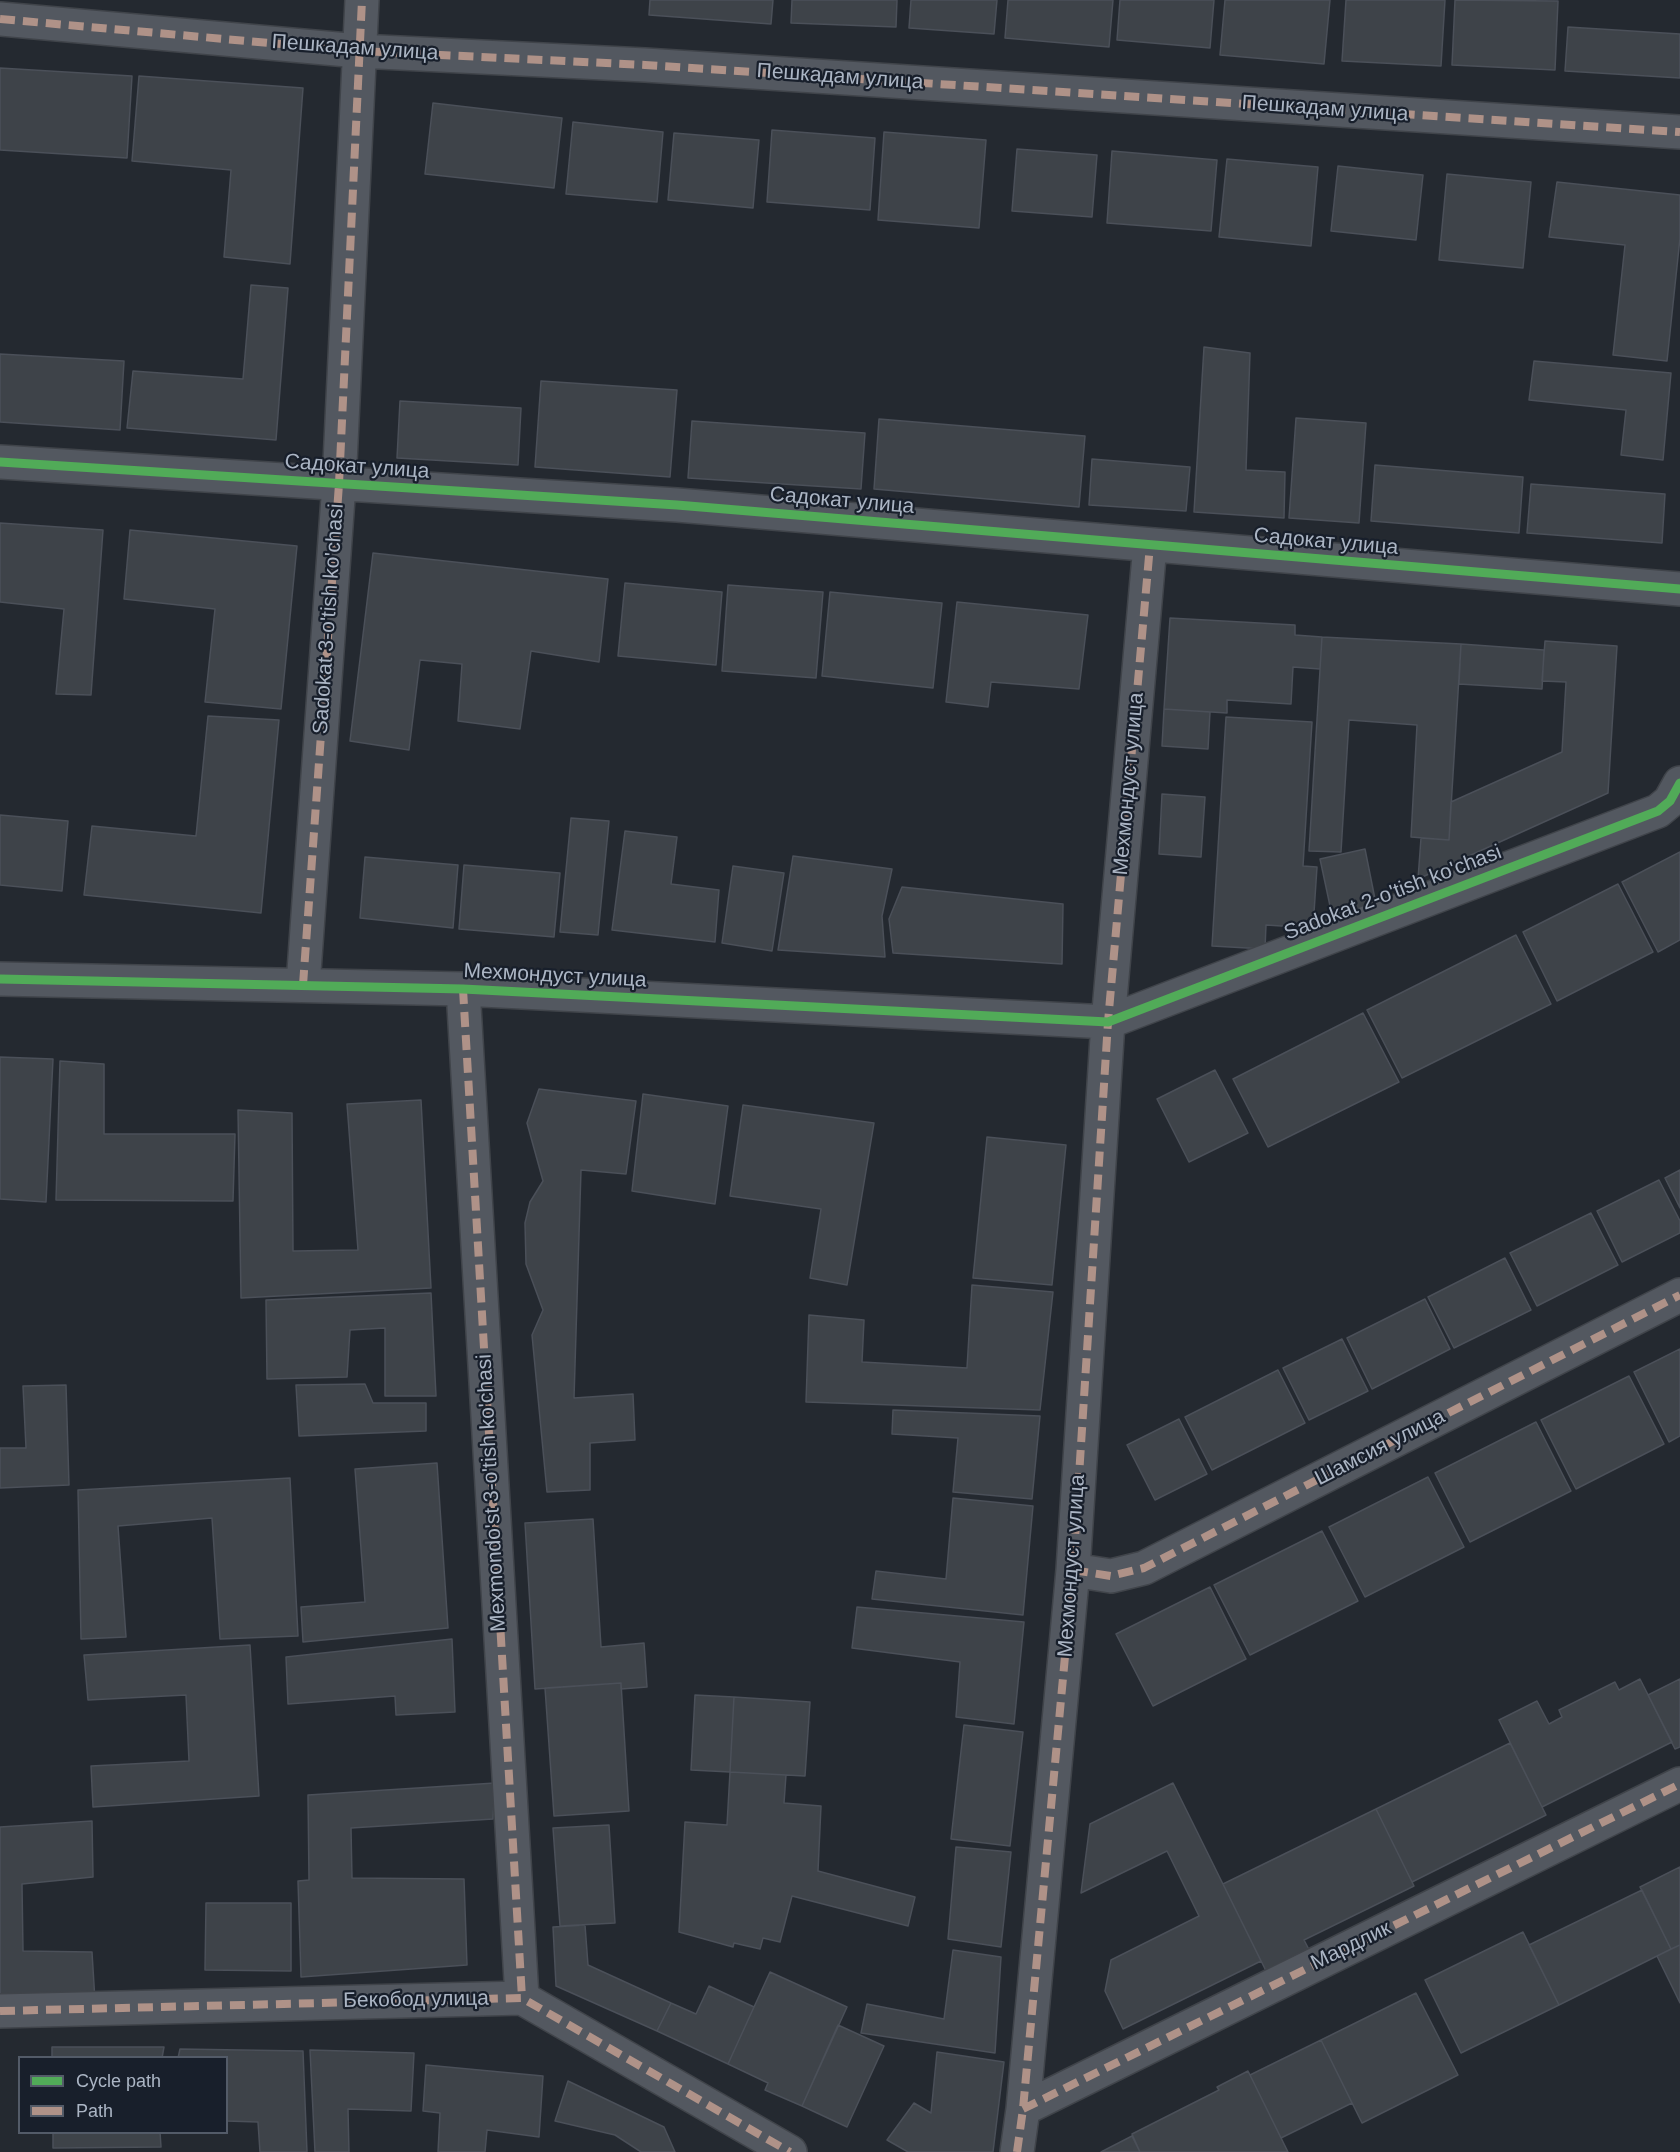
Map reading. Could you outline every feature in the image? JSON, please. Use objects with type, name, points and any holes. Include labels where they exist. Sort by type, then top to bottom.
[{"type":"street","name":"Sadokat 3-o'tish ko'chasi","points":[[303,986],[339,484],[362,0]]},
{"type":"street","name":"Пешкадам улица","points":[[0,19],[359,51],[645,65],[1680,132]]},
{"type":"street","name":"Садокат улица","points":[[0,462],[678,505],[1680,589]]},
{"type":"street","name":"Мехмондуст улица","points":[[1017,2152],[1023,2109],[1073,1570],[1108,1022],[1150,545]]},
{"type":"street","name":"Sadokat 2-o'tish ko'chasi","points":[[1108,1022],[1658,811],[1670,801],[1680,783]]},
{"type":"street","name":"Мехмондуст улица","points":[[0,979],[462,989],[1108,1022]]},
{"type":"street","name":"Mexmondo'st 3-o'tish ko'chasi","points":[[462,989],[522,1998]]},
{"type":"street","name":"Шамсия улица","points":[[1073,1570],[1111,1575],[1144,1568],[1680,1295]]},
{"type":"street","name":"Мардлик","points":[[1023,2109],[1680,1784]]},
{"type":"street","name":"Бекобод улица","points":[[0,2011],[522,1998]]},
{"type":"street","points":[[522,1998],[790,2152]]},
{"type":"building","points":[[650,0],[773,0],[771,24],[649,15]]},
{"type":"building","points":[[792,0],[897,0],[896,27],[791,23]]},
{"type":"building","points":[[911,0],[997,0],[994,34],[909,28]]},
{"type":"building","points":[[1008,0],[1113,0],[1109,47],[1005,38]]},
{"type":"building","points":[[1120,0],[1214,0],[1210,48],[1117,40]]},
{"type":"building","points":[[1225,0],[1330,0],[1324,64],[1220,55]]},
{"type":"building","points":[[1346,0],[1445,0],[1441,66],[1342,61]]},
{"type":"building","points":[[1455,0],[1558,1],[1555,70],[1452,65]]},
{"type":"building","points":[[1568,27],[1680,34],[1680,78],[1565,71]]},
{"type":"building","points":[[0,68],[132,76],[127,158],[0,150]]},
{"type":"building","points":[[139,76],[303,88],[290,264],[224,257],[231,170],[132,161]]},
{"type":"building","points":[[433,103],[562,118],[554,188],[425,174]]},
{"type":"building","points":[[573,122],[663,132],[657,202],[566,194]]},
{"type":"building","points":[[772,130],[875,138],[870,210],[767,202]]},
{"type":"building","points":[[884,132],[986,140],[979,228],[878,220]]},
{"type":"building","points":[[674,133],[759,140],[753,208],[668,200]]},
{"type":"building","points":[[1017,149],[1097,155],[1092,217],[1012,211]]},
{"type":"building","points":[[1112,151],[1217,160],[1211,231],[1107,223]]},
{"type":"building","points":[[1227,159],[1318,167],[1311,246],[1219,237]]},
{"type":"building","points":[[1338,166],[1423,175],[1416,240],[1331,231]]},
{"type":"building","points":[[1447,174],[1531,182],[1523,268],[1439,260]]},
{"type":"building","points":[[1557,182],[1680,195],[1680,238],[1667,361],[1613,355],[1625,245],[1549,237]]},
{"type":"building","points":[[251,285],[288,288],[276,440],[127,428],[133,371],[243,379]]},
{"type":"building","points":[[1204,347],[1250,353],[1246,470],[1285,472],[1284,518],[1194,512]]},
{"type":"building","points":[[0,354],[124,361],[120,430],[0,422]]},
{"type":"building","points":[[1534,361],[1671,373],[1663,460],[1621,455],[1626,410],[1529,400]]},
{"type":"building","points":[[541,381],[677,390],[670,477],[535,467]]},
{"type":"building","points":[[400,401],[521,408],[518,465],[397,458]]},
{"type":"building","points":[[1296,418],[1366,423],[1359,523],[1289,518]]},
{"type":"building","points":[[879,419],[1085,436],[1079,507],[874,489]]},
{"type":"building","points":[[692,421],[865,433],[861,489],[688,478]]},
{"type":"building","points":[[1092,459],[1190,467],[1186,511],[1089,505]]},
{"type":"building","points":[[1375,465],[1523,477],[1519,533],[1371,521]]},
{"type":"building","points":[[1531,484],[1665,494],[1662,543],[1527,533]]},
{"type":"building","points":[[0,523],[103,530],[91,695],[56,694],[64,609],[0,602]]},
{"type":"building","points":[[130,530],[297,546],[281,709],[205,702],[215,609],[124,599]]},
{"type":"building","points":[[373,553],[608,579],[599,662],[531,651],[520,729],[458,721],[462,664],[420,660],[409,750],[350,741]]},
{"type":"building","points":[[625,583],[722,592],[716,665],[618,656]]},
{"type":"building","points":[[728,585],[823,592],[816,678],[722,671]]},
{"type":"building","points":[[830,592],[942,603],[933,688],[822,676]]},
{"type":"building","points":[[957,602],[1088,615],[1079,689],[991,682],[988,707],[946,702]]},
{"type":"building","points":[[1170,618],[1295,625],[1295,635],[1322,637],[1320,669],[1293,667],[1291,704],[1227,700],[1227,713],[1164,709]]},
{"type":"building","points":[[1322,637],[1461,644],[1449,840],[1411,837],[1417,725],[1349,720],[1341,852],[1309,851]]},
{"type":"building","points":[[1545,641],[1617,646],[1608,793],[1418,879],[1421,838],[1449,840],[1451,802],[1562,752],[1566,682],[1542,681]]},
{"type":"building","points":[[1461,644],[1544,650],[1542,689],[1459,684]]},
{"type":"building","points":[[1164,709],[1210,712],[1208,749],[1162,746]]},
{"type":"building","points":[[208,716],[279,720],[261,913],[84,895],[92,826],[196,836]]},
{"type":"building","points":[[1226,717],[1312,722],[1303,866],[1317,867],[1313,928],[1266,925],[1265,949],[1212,946]]},
{"type":"building","points":[[1162,794],[1205,797],[1201,857],[1159,854]]},
{"type":"building","points":[[0,815],[68,821],[62,891],[0,885]]},
{"type":"building","points":[[571,818],[609,821],[598,935],[560,932]]},
{"type":"building","points":[[625,831],[677,837],[671,884],[719,890],[715,942],[612,930]]},
{"type":"building","points":[[1365,849],[1376,904],[1333,920],[1320,859]]},
{"type":"building","points":[[1680,852],[1680,940],[1658,952],[1622,882]]},
{"type":"building","points":[[793,856],[892,869],[882,916],[885,957],[778,950]]},
{"type":"building","points":[[365,857],[458,865],[453,928],[360,918]]},
{"type":"building","points":[[464,865],[560,873],[554,937],[459,929]]},
{"type":"building","points":[[733,866],[784,873],[772,951],[722,943]]},
{"type":"building","points":[[1618,884],[1653,952],[1557,1001],[1523,932]]},
{"type":"building","points":[[902,887],[1063,904],[1062,964],[893,953],[889,919]]},
{"type":"building","points":[[1516,935],[1551,1004],[1402,1078],[1367,1010]]},
{"type":"building","points":[[1363,1013],[1399,1082],[1268,1147],[1233,1079]]},
{"type":"building","points":[[0,1057],[53,1059],[46,1202],[0,1199]]},
{"type":"building","points":[[60,1061],[104,1064],[104,1134],[235,1134],[233,1201],[56,1200]]},
{"type":"building","points":[[1215,1070],[1248,1133],[1189,1162],[1157,1099]]},
{"type":"building","points":[[539,1089],[636,1101],[626,1174],[581,1170],[574,1398],[633,1394],[635,1440],[590,1443],[590,1490],[547,1492],[532,1335],[543,1310],[526,1264],[525,1223],[530,1202],[543,1181],[527,1123]]},
{"type":"building","points":[[643,1094],[728,1106],[715,1204],[632,1191]]},
{"type":"building","points":[[421,1100],[431,1288],[241,1298],[238,1110],[292,1113],[293,1251],[358,1250],[347,1104]]},
{"type":"building","points":[[743,1105],[874,1123],[847,1285],[810,1278],[821,1209],[730,1196]]},
{"type":"building","points":[[987,1137],[1066,1145],[1052,1285],[973,1278]]},
{"type":"building","points":[[1680,1170],[1680,1208],[1665,1178]]},
{"type":"building","points":[[1659,1180],[1680,1221],[1680,1233],[1622,1262],[1597,1211]]},
{"type":"building","points":[[1591,1213],[1618,1265],[1537,1306],[1510,1253]]},
{"type":"building","points":[[1505,1258],[1531,1310],[1454,1348],[1428,1297]]},
{"type":"building","points":[[972,1285],[1053,1292],[1040,1410],[806,1402],[809,1315],[864,1320],[862,1362],[967,1368]]},
{"type":"building","points":[[431,1293],[436,1396],[385,1396],[385,1328],[350,1330],[347,1377],[267,1379],[266,1300]]},
{"type":"building","points":[[1425,1299],[1450,1349],[1372,1389],[1347,1338]]},
{"type":"building","points":[[1342,1339],[1368,1391],[1309,1420],[1283,1368]]},
{"type":"building","points":[[1680,1349],[1680,1436],[1669,1442],[1634,1372]]},
{"type":"building","points":[[1278,1370],[1305,1423],[1212,1470],[1185,1417]]},
{"type":"building","points":[[1629,1376],[1664,1444],[1576,1489],[1541,1420]]},
{"type":"building","points":[[365,1384],[373,1403],[426,1403],[426,1431],[299,1436],[296,1385]]},
{"type":"building","points":[[66,1385],[69,1485],[0,1488],[0,1448],[26,1448],[23,1386]]},
{"type":"building","points":[[893,1410],[1040,1416],[1032,1499],[953,1492],[958,1438],[892,1434]]},
{"type":"building","points":[[1179,1419],[1207,1474],[1155,1500],[1127,1445]]},
{"type":"building","points":[[1536,1422],[1571,1491],[1470,1542],[1435,1473]]},
{"type":"building","points":[[437,1463],[448,1628],[303,1642],[301,1607],[365,1602],[355,1469]]},
{"type":"building","points":[[1428,1477],[1464,1547],[1365,1597],[1329,1527]]},
{"type":"building","points":[[290,1478],[298,1636],[220,1639],[212,1518],[118,1526],[126,1637],[81,1639],[78,1490]]},
{"type":"building","points":[[953,1498],[1033,1506],[1023,1615],[872,1599],[876,1571],[946,1579]]},
{"type":"building","points":[[593,1519],[601,1647],[644,1643],[647,1687],[621,1689],[621,1683],[535,1689],[525,1523]]},
{"type":"building","points":[[1322,1531],[1358,1601],[1250,1655],[1214,1585]]},
{"type":"building","points":[[1210,1587],[1246,1659],[1153,1706],[1116,1634]]},
{"type":"building","points":[[857,1607],[1024,1622],[1014,1724],[956,1717],[960,1662],[852,1648]]},
{"type":"building","points":[[452,1639],[455,1712],[396,1715],[395,1696],[288,1704],[286,1657]]},
{"type":"building","points":[[250,1645],[259,1796],[93,1807],[91,1766],[189,1761],[186,1695],[88,1700],[84,1655]]},
{"type":"building","points":[[1640,1679],[1672,1742],[1542,1807],[1499,1720],[1537,1701],[1549,1724],[1562,1717],[1559,1710],[1615,1682],[1619,1690]]},
{"type":"building","points":[[1680,1679],[1680,1747],[1675,1749],[1648,1695]]},
{"type":"building","points":[[621,1683],[629,1811],[554,1816],[545,1688]]},
{"type":"building","points":[[695,1695],[734,1697],[730,1772],[691,1770]]},
{"type":"building","points":[[734,1697],[810,1702],[805,1776],[730,1772]]},
{"type":"building","points":[[964,1725],[1023,1732],[1010,1846],[951,1839]]},
{"type":"building","points":[[1510,1743],[1546,1815],[1412,1882],[1376,1809]]},
{"type":"building","points":[[730,1772],[786,1775],[784,1803],[821,1806],[818,1871],[915,1897],[908,1926],[792,1896],[780,1942],[763,1938],[760,1949],[734,1943],[733,1947],[679,1932],[685,1822],[727,1825]]},
{"type":"building","points":[[495,1783],[493,1819],[351,1828],[352,1878],[464,1879],[467,1965],[301,1977],[298,1881],[309,1880],[308,1795]]},
{"type":"building","points":[[1173,1783],[1261,1961],[1123,2029],[1105,1991],[1111,1960],[1199,1916],[1167,1851],[1081,1893],[1090,1824]]},
{"type":"building","points":[[1376,1809],[1414,1886],[1304,1940],[1314,1959],[1271,1981],[1223,1884]]},
{"type":"building","points":[[92,1821],[93,1877],[22,1884],[23,1951],[92,1952],[95,2001],[0,2003],[0,1827]]},
{"type":"building","points":[[609,1825],[615,1923],[560,1926],[553,1828]]},
{"type":"building","points":[[956,1847],[1011,1852],[1001,1947],[948,1939]]},
{"type":"building","points":[[1680,1867],[1680,1945],[1671,1949],[1640,1887]]},
{"type":"building","points":[[1642,1890],[1671,1949],[1559,2005],[1529,1945]]},
{"type":"building","points":[[206,1903],[291,1903],[291,1971],[205,1970]]},
{"type":"building","points":[[585,1925],[588,1965],[671,2003],[657,2031],[556,1986],[553,1927]]},
{"type":"building","points":[[1523,1932],[1559,2005],[1461,2053],[1425,1980]]},
{"type":"building","points":[[1680,1945],[1680,2003],[1657,1956]]},
{"type":"building","points":[[953,1950],[1001,1957],[995,2053],[861,2033],[867,2004],[944,2019]]},
{"type":"building","points":[[770,1972],[847,2007],[802,2106],[765,2090],[768,2083],[728,2064]]},
{"type":"building","points":[[709,1986],[754,2007],[728,2064],[657,2031],[671,2003],[696,2014]]},
{"type":"building","points":[[1416,1993],[1458,2075],[1362,2123],[1321,2040]]},
{"type":"building","points":[[838,2025],[884,2046],[847,2127],[802,2106]]},
{"type":"building","points":[[1321,2040],[1352,2103],[1281,2138],[1250,2075]]},
{"type":"building","points":[[52,2047],[164,2047],[162,2056],[52,2056]]},
{"type":"building","points":[[180,2049],[303,2051],[307,2152],[260,2152],[258,2122],[228,2121],[228,2056],[178,2056]]},
{"type":"building","points":[[310,2050],[414,2053],[411,2111],[348,2109],[349,2152],[315,2152]]},
{"type":"building","points":[[937,2052],[1004,2062],[993,2152],[908,2152],[887,2140],[914,2103],[931,2113]]},
{"type":"building","points":[[426,2065],[543,2076],[539,2137],[487,2130],[485,2152],[438,2152],[440,2113],[423,2111]]},
{"type":"building","points":[[1248,2071],[1288,2152],[1140,2152],[1132,2134],[1219,2090],[1217,2087]]},
{"type":"building","points":[[568,2081],[664,2127],[675,2152],[641,2152],[615,2135],[555,2121]]},
{"type":"building","points":[[53,2134],[160,2134],[161,2147],[53,2148]]},
{"type":"building","points":[[1132,2136],[1140,2152],[1101,2152]]},
{"type":"marked path","points":[[303,985],[339,484],[362,0]]},
{"type":"marked path","points":[[0,19],[359,51],[645,65],[1680,132]]},
{"type":"marked path","points":[[1017,2152],[1023,2109],[1073,1570],[1108,1022],[1150,545]]},
{"type":"marked path","points":[[463,989],[522,1998]]},
{"type":"marked path","points":[[1073,1570],[1111,1576],[1144,1568],[1680,1295]]},
{"type":"marked path","points":[[1023,2109],[1680,1784]]},
{"type":"marked path","points":[[0,2011],[522,1998],[790,2152]]},
{"type":"cycle path","points":[[0,462],[677,505],[1680,589]]},
{"type":"cycle path","points":[[0,979],[463,989],[1108,1022],[1658,811],[1670,801],[1680,783]]}]
